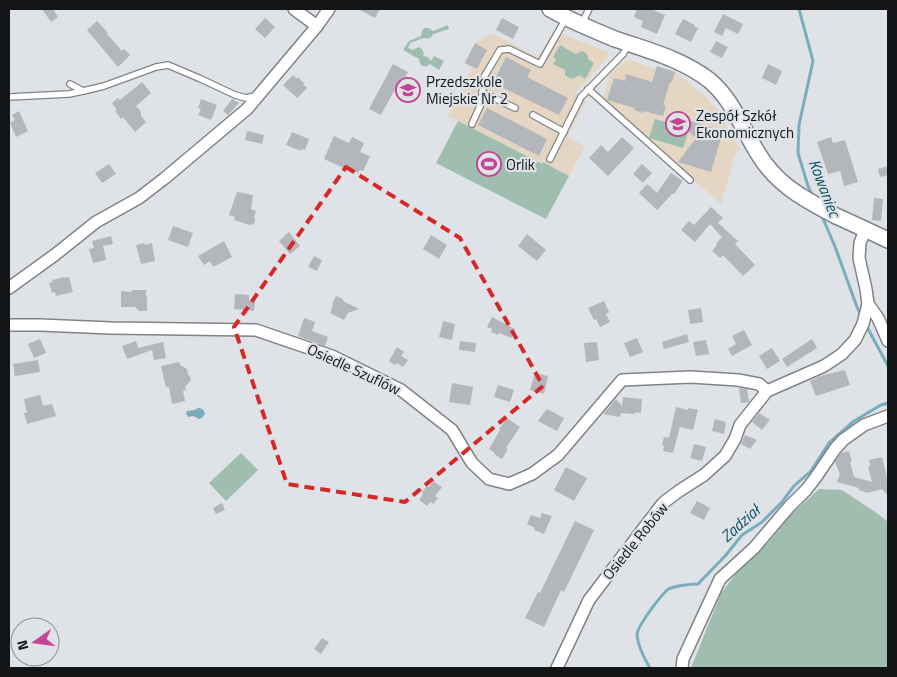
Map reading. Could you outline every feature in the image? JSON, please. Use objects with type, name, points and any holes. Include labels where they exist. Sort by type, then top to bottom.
[{"type":"street","points":[[294,9],[317,26]]},
{"type":"street","points":[[9,288],[96,222],[139,198],[247,109],[317,26],[329,9]]},
{"type":"street","points":[[550,9],[581,25],[680,63],[699,73],[717,88],[729,103],[766,165],[785,184],[800,196],[829,212],[888,240]]},
{"type":"street","name":"Osiedle Robów","points":[[557,668],[589,600],[663,503],[704,475],[725,456],[735,439],[740,425],[767,391],[824,366],[842,354],[860,333],[867,309],[866,288],[859,258],[860,242],[865,230]]},
{"type":"street","points":[[867,309],[878,318],[888,341]]},
{"type":"street","name":"Osiedle Szuflów","points":[[9,325],[256,330],[332,356],[402,390],[452,430],[472,463],[489,479],[509,484],[532,474],[558,454],[622,380],[691,377],[738,380],[759,384],[767,391]]},
{"type":"street","points":[[682,668],[683,658],[720,579],[754,548],[806,490],[834,449],[843,440],[864,425],[888,416]]},
{"type":"lane","points":[[581,25],[589,9]]},
{"type":"lane","points":[[472,124],[481,104],[484,77],[500,50],[509,49],[540,64],[566,18]]},
{"type":"lane","points":[[550,159],[581,97],[623,54],[629,44]]},
{"type":"lane","points":[[9,97],[69,94],[84,91],[104,86],[156,67],[168,65],[235,95],[246,98],[258,96]]},
{"type":"lane","points":[[70,84],[84,91]]},
{"type":"lane","points":[[588,89],[690,180]]},
{"type":"lane","points":[[482,92],[515,108]]},
{"type":"lane","points":[[533,115],[564,132]]},
{"type":"highlighted area","points":[[346,167],[460,238],[543,386],[405,502],[287,484],[234,327]]},
{"type":"shaded area","points":[[554,31],[608,52],[609,56],[576,92],[586,101],[567,137],[585,146],[569,176],[448,116],[473,67],[464,62],[475,43],[492,33],[535,56],[541,53]]},
{"type":"shaded area","name":"Zespół Szkół Ekonomicznych","points":[[628,59],[655,69],[657,66],[675,72],[708,99],[717,110],[740,149],[735,155],[721,204],[603,97],[610,74]]},
{"type":"green space","points":[[448,25],[449,29],[433,34],[429,38],[410,43],[408,48],[413,50],[418,47],[422,49],[423,56],[428,57],[431,61],[434,56],[444,61],[439,70],[430,64],[423,66],[419,59],[403,50],[409,41],[421,36],[424,28],[429,28],[433,31]]},
{"type":"green space","points":[[560,45],[576,54],[582,51],[586,53],[588,59],[594,63],[585,79],[579,75],[569,78],[565,75],[565,70],[553,64],[556,59],[553,57]]},
{"type":"green space","points":[[655,119],[689,129],[683,148],[649,138]]},
{"type":"green space","name":"Orlik","points":[[458,121],[569,176],[546,219],[436,163]]},
{"type":"green space","points":[[241,453],[258,470],[226,501],[209,483]]},
{"type":"green space","points":[[819,489],[842,490],[888,522],[888,668],[691,668],[721,593],[739,570],[769,542],[791,515]]},
{"type":"water","points":[[198,408],[202,409],[205,413],[202,418],[188,417],[187,411]]},
{"type":"building","points":[[42,9],[53,9],[58,17],[51,22]]},
{"type":"building","points":[[358,9],[380,9],[375,18]]},
{"type":"building","points":[[637,9],[651,9],[665,15],[657,34],[641,27],[643,21],[634,17]]},
{"type":"building","points":[[723,14],[743,24],[738,34],[726,28],[722,36],[714,32]]},
{"type":"building","points":[[265,18],[275,27],[265,38],[255,29]]},
{"type":"building","points":[[502,18],[519,27],[513,39],[496,30]]},
{"type":"building","points":[[683,19],[698,28],[691,42],[675,34]]},
{"type":"building","points":[[97,21],[122,51],[124,49],[130,55],[118,67],[87,30]]},
{"type":"building","points":[[716,41],[728,47],[722,58],[710,52]]},
{"type":"building","points":[[475,43],[487,50],[477,69],[465,63]]},
{"type":"building","points":[[506,57],[531,70],[527,77],[568,98],[559,115],[493,83]]},
{"type":"building","name":"Przedszkole Miejskie Nr 2","points":[[393,64],[408,72],[404,80],[419,89],[413,101],[394,91],[381,115],[369,109]]},
{"type":"building","points":[[768,64],[782,71],[776,85],[762,78]]},
{"type":"building","points":[[657,66],[675,72],[663,105],[666,106],[663,116],[644,111],[643,113],[634,110],[635,108],[607,100],[614,78],[625,81],[626,74],[652,82]]},
{"type":"building","points":[[293,75],[297,79],[298,77],[307,88],[297,98],[283,85]]},
{"type":"building","points":[[142,82],[151,93],[136,106],[146,122],[135,132],[123,117],[121,119],[112,103],[118,98],[120,100]]},
{"type":"building","points":[[201,99],[217,105],[211,120],[198,115],[201,109],[198,108]]},
{"type":"building","points":[[232,99],[239,103],[228,115],[223,111]]},
{"type":"building","points":[[487,108],[547,139],[539,156],[478,125]]},
{"type":"building","points":[[19,111],[28,131],[16,137],[10,123],[15,120],[12,115]]},
{"type":"building","points":[[691,121],[723,131],[711,172],[678,162],[696,138],[688,131]]},
{"type":"building","points":[[247,131],[264,135],[262,144],[245,140]]},
{"type":"building","points":[[292,132],[309,139],[305,150],[301,149],[301,151],[286,145]]},
{"type":"building","points":[[334,136],[349,143],[352,137],[364,143],[360,152],[370,156],[363,171],[360,170],[358,173],[324,159]]},
{"type":"building","points":[[622,137],[634,148],[608,176],[589,158],[601,145],[608,152]]},
{"type":"building","points":[[831,137],[833,143],[845,140],[858,182],[844,186],[840,171],[828,174],[817,142]]},
{"type":"building","points":[[109,164],[116,174],[102,183],[95,173]]},
{"type":"building","points":[[642,164],[652,173],[643,183],[633,174]]},
{"type":"building","points":[[888,166],[888,175],[880,177],[878,169]]},
{"type":"building","points":[[671,173],[683,181],[674,194],[657,210],[639,193],[647,184],[657,193]]},
{"type":"building","points":[[237,192],[253,195],[251,209],[256,211],[254,224],[250,225],[234,220],[235,217],[229,215]]},
{"type":"building","points":[[874,198],[883,199],[881,221],[872,220]]},
{"type":"building","points":[[711,207],[723,218],[718,223],[738,241],[735,244],[755,265],[743,276],[723,255],[720,258],[712,251],[722,237],[710,224],[695,242],[681,230],[689,221],[694,225]]},
{"type":"building","points":[[173,226],[193,233],[188,247],[168,240]]},
{"type":"building","points":[[289,232],[300,246],[290,254],[279,241]]},
{"type":"building","points":[[527,234],[546,250],[537,261],[518,246]]},
{"type":"building","points":[[431,235],[447,245],[439,259],[423,249]]},
{"type":"building","points":[[111,236],[113,244],[103,246],[106,260],[93,263],[89,249],[94,248],[92,241]]},
{"type":"building","points":[[224,241],[232,257],[213,267],[210,261],[204,265],[198,256]]},
{"type":"building","points":[[144,243],[145,245],[152,243],[155,261],[141,264],[136,245]]},
{"type":"building","points":[[314,256],[322,260],[317,271],[308,267]]},
{"type":"building","points":[[69,277],[73,292],[56,296],[55,292],[52,293],[49,283],[53,282],[52,280]]},
{"type":"building","points":[[132,290],[146,290],[147,311],[138,311],[136,307],[121,307],[121,291],[131,292]]},
{"type":"building","points":[[235,294],[249,295],[249,301],[255,301],[254,311],[234,309]]},
{"type":"building","points":[[336,296],[359,309],[348,313],[344,320],[330,313]]},
{"type":"building","points":[[604,301],[609,312],[606,314],[610,322],[600,327],[588,308]]},
{"type":"building","points":[[701,308],[703,322],[690,324],[688,310]]},
{"type":"building","points":[[492,317],[515,329],[511,338],[491,332],[492,329],[487,327]]},
{"type":"building","points":[[304,318],[315,322],[312,331],[328,337],[325,346],[298,336]]},
{"type":"building","points":[[443,321],[455,324],[452,340],[439,337]]},
{"type":"building","points":[[744,330],[752,345],[732,356],[728,349],[736,344],[732,336]]},
{"type":"building","points":[[687,334],[689,342],[664,349],[662,342]]},
{"type":"building","points":[[637,338],[643,352],[630,357],[624,343]]},
{"type":"building","points":[[40,339],[46,353],[34,358],[28,344]]},
{"type":"building","points":[[812,339],[817,348],[787,367],[782,359]]},
{"type":"building","points":[[706,340],[709,354],[696,356],[693,342]]},
{"type":"building","points":[[136,341],[138,348],[163,342],[166,358],[154,360],[152,350],[127,359],[122,346]]},
{"type":"building","points":[[460,341],[476,343],[475,352],[459,350]]},
{"type":"building","points":[[597,342],[599,360],[586,362],[584,343]]},
{"type":"building","points":[[397,347],[404,352],[401,356],[408,360],[403,367],[389,361]]},
{"type":"building","points":[[772,348],[780,361],[767,369],[759,356]]},
{"type":"building","points":[[38,360],[40,372],[15,376],[13,364]]},
{"type":"building","points":[[179,362],[180,365],[187,369],[191,380],[185,387],[186,390],[183,391],[185,401],[172,404],[169,387],[166,387],[161,366]]},
{"type":"building","points":[[845,370],[850,385],[816,396],[810,381],[820,376]]},
{"type":"building","points":[[535,373],[548,376],[544,394],[530,390]]},
{"type":"building","points":[[452,383],[473,387],[470,405],[449,402]]},
{"type":"building","points":[[498,385],[514,390],[510,402],[494,397]]},
{"type":"building","points":[[739,388],[747,389],[749,402],[741,403]]},
{"type":"building","points":[[40,395],[43,406],[52,404],[56,416],[27,424],[24,413],[27,413],[24,399]]},
{"type":"building","points":[[623,397],[642,399],[641,413],[621,413],[620,417],[603,414],[616,399],[622,406]]},
{"type":"building","points":[[676,407],[698,410],[693,430],[680,427],[673,453],[663,451],[664,446],[662,445],[664,437],[669,438]]},
{"type":"building","points":[[547,409],[564,418],[557,431],[538,421]]},
{"type":"building","points":[[759,413],[770,420],[762,430],[752,422]]},
{"type":"building","points":[[507,418],[520,427],[506,448],[508,449],[502,459],[489,449]]},
{"type":"building","points":[[715,419],[726,422],[724,434],[712,431]]},
{"type":"building","points":[[745,435],[757,440],[750,449],[741,444]]},
{"type":"building","points":[[694,444],[706,447],[702,461],[690,458]]},
{"type":"building","points":[[849,451],[854,477],[872,482],[868,467],[870,466],[869,460],[882,457],[888,482],[888,496],[882,489],[867,493],[859,490],[859,488],[837,482],[840,474],[835,462],[841,453]]},
{"type":"building","points":[[566,467],[587,478],[574,501],[554,490]]},
{"type":"building","points":[[433,481],[442,487],[435,496],[438,498],[433,504],[430,502],[427,506],[419,500],[423,494],[422,492]]},
{"type":"building","points":[[697,501],[710,508],[704,520],[690,513]]},
{"type":"building","points":[[222,503],[225,510],[216,514],[213,508]]},
{"type":"building","points":[[542,513],[552,516],[544,534],[534,530],[535,528],[527,524],[531,515],[540,518]]},
{"type":"building","points":[[575,521],[594,530],[564,592],[561,590],[544,627],[525,618],[538,592],[540,593]]},
{"type":"building","points":[[322,638],[329,642],[321,654],[314,649]]},
{"type":"waterway","name":"Kowaniec","points":[[799,9],[813,61],[799,125],[798,153],[813,197]]},
{"type":"waterway","name":"Kowaniec","points":[[821,214],[861,315]]},
{"type":"waterway","name":"Kowaniec","points":[[866,325],[888,366]]},
{"type":"waterway","name":"Zadział","points":[[650,668],[640,648],[637,635],[654,605],[667,590],[673,587],[698,584],[742,535],[762,522],[782,502],[794,486],[811,471],[829,443],[854,421],[881,405],[888,403]]},
{"type":"place","name":"Przedszkole Miejskie Nr 2","points":[[408,90]]},
{"type":"place","name":"Zespół Szkół Ekonomicznych","points":[[678,124]]},
{"type":"place","name":"Orlik","points":[[489,164]]}]
